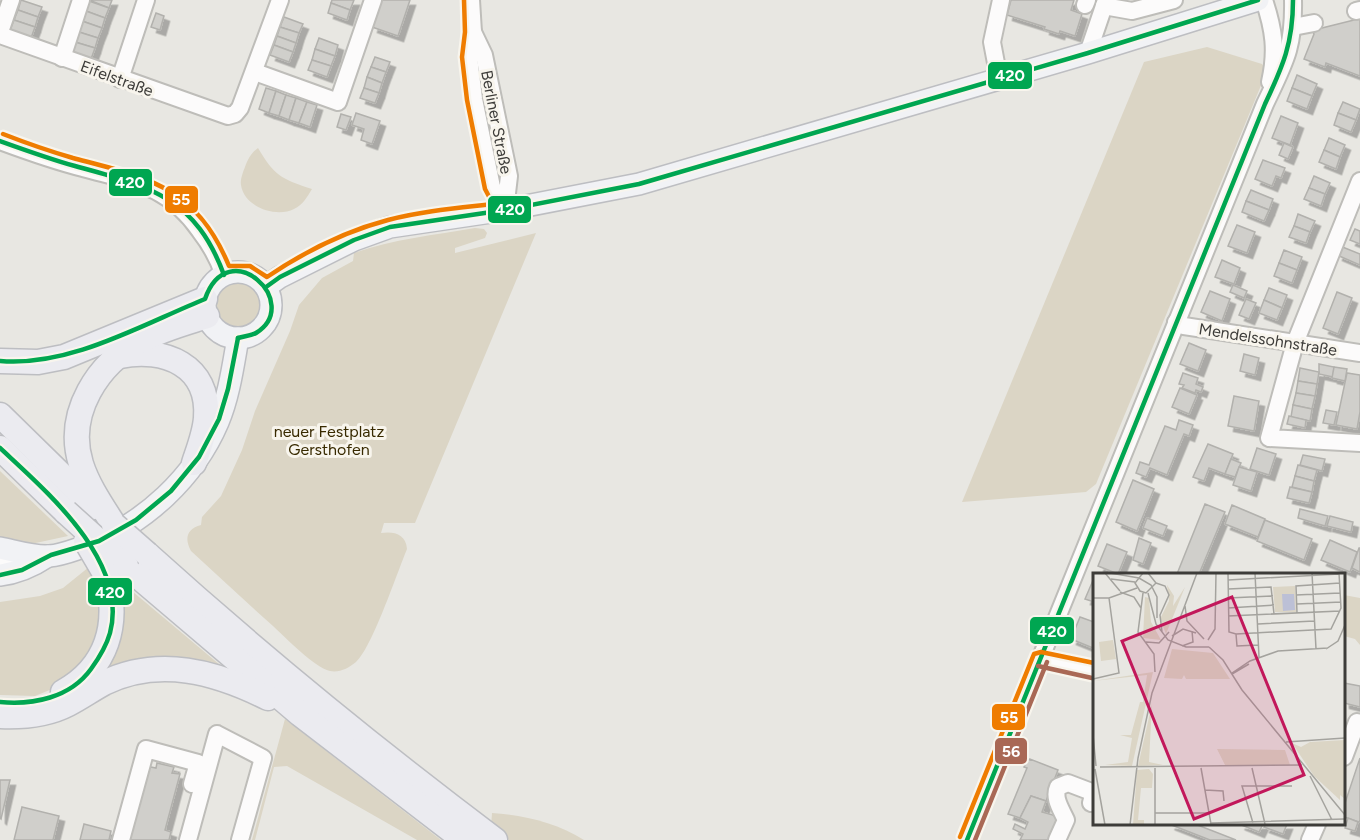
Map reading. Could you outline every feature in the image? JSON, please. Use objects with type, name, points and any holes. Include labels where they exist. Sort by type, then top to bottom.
[{"type":"highway","points":[[92,498],[78,450],[78,425],[89,388],[101,372],[117,357],[143,339],[206,307]]},
{"type":"highway","points":[[0,361],[38,362],[64,357],[206,307]]},
{"type":"highway","points":[[117,357],[145,353],[164,356],[182,364],[194,376],[204,397],[206,418],[194,463]]},
{"type":"highway","points":[[0,416],[92,498],[114,525],[297,686],[421,785],[495,840]]},
{"type":"highway","points":[[0,448],[66,512],[117,572],[464,840]]},
{"type":"highway","points":[[0,702],[21,704],[44,701],[69,688],[91,670],[99,660],[110,634],[117,572]]},
{"type":"highway","points":[[0,716],[31,716],[53,710],[120,677],[144,671],[168,669],[184,669],[217,676],[300,714]]},
{"type":"main road","points":[[266,287],[280,277],[354,240],[390,227],[505,210],[639,184],[999,80],[1258,0]]},
{"type":"main road","points":[[238,272],[250,274],[260,279],[266,287],[271,305],[267,322],[254,334],[238,338],[221,334],[212,326],[206,307],[213,283],[224,274],[238,272]]},
{"type":"main road","points":[[0,575],[10,574],[48,556],[76,550],[99,541],[137,519],[164,498],[194,463],[211,436],[222,412],[238,338]]},
{"type":"main road","points":[[0,548],[48,556]]},
{"type":"street","points":[[0,34],[11,0]]},
{"type":"street","points":[[62,58],[81,0]]},
{"type":"street","points":[[120,79],[146,0]]},
{"type":"street","points":[[280,0],[255,72],[338,102],[373,0]]},
{"type":"street","name":"Berliner Straße","points":[[471,0],[473,32],[484,55],[509,176],[505,210]]},
{"type":"street","points":[[999,80],[992,42],[1001,0]]},
{"type":"street","points":[[1088,53],[1105,3],[1132,11],[1174,0]]},
{"type":"street","points":[[1264,0],[1275,44],[1273,69],[1265,104]]},
{"type":"street","points":[[967,840],[1265,104],[1284,66],[1291,44],[1293,0]]},
{"type":"street","points":[[1293,27],[1314,23]]},
{"type":"street","name":"Eifelstraße","points":[[0,34],[223,116],[235,114],[240,108],[255,72]]},
{"type":"street","points":[[0,141],[77,167],[138,183],[173,200],[192,220],[217,255],[224,274]]},
{"type":"street","points":[[1360,181],[1294,343],[1269,438],[1360,443]]},
{"type":"street","name":"Mendelssohnstraße","points":[[1176,322],[1184,326],[1360,353]]},
{"type":"street","points":[[0,560],[48,556]]},
{"type":"street","points":[[1040,659],[1093,671]]},
{"type":"street","points":[[1345,754],[1354,722]]},
{"type":"street","points":[[188,840],[217,734],[263,758],[240,840]]},
{"type":"street","points":[[121,840],[146,749],[198,763],[177,840]]},
{"type":"street","points":[[1058,840],[1066,820],[1057,801],[1058,787],[1068,783],[1089,791],[1093,795],[1090,803]]},
{"type":"street","points":[[1310,840],[1317,825]]},
{"type":"green space","points":[[1207,47],[1262,64],[1267,71],[1096,484],[1086,492],[962,502],[1144,62]]},
{"type":"green space","points":[[258,148],[279,175],[312,189],[297,207],[279,212],[262,209],[254,205],[243,193],[241,183],[246,164]]},
{"type":"green space","name":"neuer Festplatz Gersthofen","points":[[475,228],[484,229],[487,233],[485,238],[455,248],[455,253],[536,233],[415,523],[384,523],[381,533],[402,537],[407,549],[369,642],[356,662],[340,671],[330,671],[300,652],[191,551],[187,538],[193,529],[201,525],[202,517],[221,496],[242,450],[255,411],[299,305],[322,278],[353,261],[354,253],[369,248]]},
{"type":"green space","points":[[233,278],[243,278],[253,282],[261,290],[265,305],[261,320],[253,328],[243,332],[233,332],[223,328],[215,320],[211,310],[211,300],[215,290],[223,282]]},
{"type":"green space","points":[[0,471],[68,536],[31,544],[0,542]]},
{"type":"green space","points":[[89,567],[103,583],[97,649],[62,685],[35,696],[0,695],[0,602],[40,596],[63,588]]},
{"type":"green space","points":[[114,576],[226,670],[87,682]]},
{"type":"green space","points":[[1345,595],[1360,598],[1360,645],[1355,639],[1345,636]]},
{"type":"green space","points":[[285,719],[441,840],[417,840],[287,766],[274,767],[255,840],[252,840]]},
{"type":"green space","points":[[492,813],[540,821],[584,840],[509,840],[491,827]]},
{"type":"building","points":[[21,0],[42,7],[38,17],[18,10]]},
{"type":"building","points":[[89,0],[112,0],[109,8]]},
{"type":"building","points":[[332,0],[354,0],[350,10],[331,3]]},
{"type":"building","points":[[381,0],[410,0],[398,36],[372,27]]},
{"type":"building","points":[[1011,0],[1074,0],[1071,10],[1082,14],[1075,36],[1060,31],[1059,34],[1007,15]]},
{"type":"building","points":[[89,1],[109,8],[105,18],[86,11]]},
{"type":"building","points":[[331,3],[350,10],[347,20],[328,13]]},
{"type":"building","points":[[18,10],[38,17],[35,27],[14,20]]},
{"type":"building","points":[[86,11],[105,18],[102,28],[82,21]]},
{"type":"building","points":[[156,13],[164,16],[160,30],[151,27]]},
{"type":"building","points":[[284,17],[303,24],[299,33],[280,27]]},
{"type":"building","points":[[1360,19],[1360,76],[1326,63],[1325,67],[1304,59],[1313,32]]},
{"type":"building","points":[[14,20],[35,27],[31,38],[10,30]]},
{"type":"building","points":[[82,21],[102,28],[98,38],[79,32]]},
{"type":"building","points":[[280,27],[299,33],[296,43],[277,36]]},
{"type":"building","points":[[79,32],[98,38],[95,48],[75,42]]},
{"type":"building","points":[[277,36],[296,43],[293,52],[274,45]]},
{"type":"building","points":[[319,38],[338,45],[335,56],[315,49]]},
{"type":"building","points":[[75,42],[95,48],[91,59],[72,52]]},
{"type":"building","points":[[274,45],[293,52],[289,62],[270,55]]},
{"type":"building","points":[[315,49],[335,56],[331,66],[312,60]]},
{"type":"building","points":[[375,57],[390,62],[386,72],[371,67]]},
{"type":"building","points":[[312,60],[331,66],[327,77],[308,70]]},
{"type":"building","points":[[371,67],[386,72],[382,83],[367,77]]},
{"type":"building","points":[[1297,75],[1317,84],[1312,96],[1292,88]]},
{"type":"building","points":[[367,77],[382,83],[379,93],[364,88]]},
{"type":"building","points":[[266,88],[276,91],[269,113],[259,109]]},
{"type":"building","points":[[364,88],[379,93],[375,103],[360,98]]},
{"type":"building","points":[[1292,88],[1312,96],[1307,109],[1287,101]]},
{"type":"building","points":[[276,91],[286,95],[279,116],[269,113]]},
{"type":"building","points":[[286,95],[296,98],[289,120],[279,116]]},
{"type":"building","points":[[296,98],[307,102],[299,123],[289,120]]},
{"type":"building","points":[[307,102],[317,105],[310,127],[299,123]]},
{"type":"building","points":[[1343,102],[1360,109],[1356,120],[1338,113]]},
{"type":"building","points":[[356,113],[380,121],[372,144],[361,140],[364,129],[352,125]]},
{"type":"building","points":[[1338,113],[1356,120],[1351,132],[1334,125]]},
{"type":"building","points":[[341,114],[351,117],[346,130],[337,127]]},
{"type":"building","points":[[1281,116],[1298,123],[1290,145],[1272,138]]},
{"type":"building","points":[[1329,138],[1345,145],[1340,157],[1324,150]]},
{"type":"building","points":[[1284,143],[1293,147],[1288,159],[1279,155]]},
{"type":"building","points":[[1324,150],[1340,157],[1336,169],[1319,162]]},
{"type":"building","points":[[1263,160],[1285,168],[1281,178],[1276,176],[1272,186],[1255,179]]},
{"type":"building","points":[[1314,176],[1330,183],[1325,194],[1309,188]]},
{"type":"building","points":[[1309,188],[1325,194],[1321,206],[1304,199]]},
{"type":"building","points":[[1251,190],[1273,199],[1269,210],[1246,201]]},
{"type":"building","points":[[1246,201],[1269,210],[1264,221],[1242,212]]},
{"type":"building","points":[[1298,214],[1315,221],[1310,232],[1294,226]]},
{"type":"building","points":[[1237,225],[1255,232],[1247,253],[1228,246]]},
{"type":"building","points":[[1294,226],[1310,232],[1306,243],[1289,237]]},
{"type":"building","points":[[1355,229],[1360,231],[1360,244],[1350,240]]},
{"type":"building","points":[[1340,246],[1360,254],[1360,265],[1337,255]]},
{"type":"building","points":[[1284,250],[1302,257],[1297,270],[1279,263]]},
{"type":"building","points":[[1222,260],[1240,268],[1234,284],[1215,277]]},
{"type":"building","points":[[1279,263],[1297,270],[1292,283],[1274,276]]},
{"type":"building","points":[[1233,285],[1247,291],[1244,298],[1230,292]]},
{"type":"building","points":[[1269,288],[1287,295],[1282,308],[1264,300]]},
{"type":"building","points":[[1210,291],[1230,299],[1222,321],[1201,312]]},
{"type":"building","points":[[1337,292],[1352,298],[1338,334],[1323,328]]},
{"type":"building","points":[[1246,299],[1256,303],[1249,319],[1239,315]]},
{"type":"building","points":[[1264,300],[1282,308],[1277,320],[1259,313]]},
{"type":"building","points":[[1189,343],[1206,350],[1198,371],[1180,364]]},
{"type":"building","points":[[1244,354],[1259,358],[1255,375],[1240,371]]},
{"type":"building","points":[[1319,364],[1334,367],[1333,377],[1319,374]]},
{"type":"building","points":[[1334,367],[1347,369],[1345,381],[1332,378]]},
{"type":"building","points":[[1300,368],[1319,372],[1317,384],[1298,381]]},
{"type":"building","points":[[1183,373],[1198,378],[1196,384],[1203,387],[1201,392],[1196,390],[1195,393],[1182,388],[1184,385],[1179,384]]},
{"type":"building","points":[[1347,373],[1360,375],[1360,412],[1357,429],[1336,425]]},
{"type":"building","points":[[1298,381],[1317,384],[1315,396],[1296,393]]},
{"type":"building","points":[[1180,388],[1197,395],[1189,414],[1172,407]]},
{"type":"building","points":[[1296,393],[1315,396],[1312,409],[1293,405]]},
{"type":"building","points":[[1234,396],[1259,401],[1254,431],[1228,426]]},
{"type":"building","points":[[1293,405],[1312,409],[1310,421],[1291,417]]},
{"type":"building","points":[[1326,410],[1337,412],[1334,425],[1323,423]]},
{"type":"building","points":[[1289,416],[1306,420],[1305,428],[1287,424]]},
{"type":"building","points":[[1179,420],[1193,425],[1189,436],[1184,434],[1167,475],[1150,468],[1146,477],[1136,473],[1140,462],[1149,465],[1165,426],[1176,430]]},
{"type":"building","points":[[1208,444],[1233,454],[1225,474],[1209,468],[1204,481],[1193,477]]},
{"type":"building","points":[[1257,448],[1276,454],[1269,475],[1250,469]]},
{"type":"building","points":[[1303,455],[1325,459],[1322,471],[1300,465]]},
{"type":"building","points":[[1231,459],[1241,463],[1235,477],[1225,474]]},
{"type":"building","points":[[1298,465],[1317,470],[1314,481],[1295,476]]},
{"type":"building","points":[[1239,467],[1257,472],[1251,491],[1233,485]]},
{"type":"building","points":[[1295,476],[1314,481],[1312,492],[1292,487]]},
{"type":"building","points":[[1133,480],[1154,489],[1137,531],[1116,522]]},
{"type":"building","points":[[1290,487],[1312,492],[1309,503],[1287,498]]},
{"type":"building","points":[[1205,504],[1225,512],[1199,573],[1177,573]]},
{"type":"building","points":[[1232,505],[1265,519],[1258,537],[1225,524]]},
{"type":"building","points":[[1300,509],[1328,516],[1325,526],[1298,518]]},
{"type":"building","points":[[1330,516],[1353,522],[1351,532],[1327,526]]},
{"type":"building","points":[[1147,518],[1167,526],[1163,536],[1143,528]]},
{"type":"building","points":[[1265,520],[1312,539],[1304,560],[1257,541]]},
{"type":"building","points":[[1139,538],[1151,543],[1143,564],[1133,560]]},
{"type":"building","points":[[1330,540],[1357,552],[1350,572],[1321,560]]},
{"type":"building","points":[[1107,544],[1127,552],[1118,573],[1098,566]]},
{"type":"building","points":[[1360,548],[1360,572],[1352,568]]},
{"type":"building","points":[[1093,580],[1093,602],[1085,599]]},
{"type":"building","points":[[1080,617],[1093,622],[1093,648],[1071,639]]},
{"type":"building","points":[[1345,683],[1360,686],[1360,707],[1345,703]]},
{"type":"building","points":[[1360,758],[1359,822],[1345,817],[1345,803]]},
{"type":"building","points":[[1027,759],[1058,770],[1046,801],[1031,796],[1020,818],[1008,814],[1027,768],[1024,767]]},
{"type":"building","points":[[157,763],[174,767],[172,773],[180,774],[165,830],[171,832],[169,840],[126,840],[146,766],[156,768]]},
{"type":"building","points":[[0,780],[10,780],[1,819],[0,818]]},
{"type":"building","points":[[1031,796],[1046,801],[1042,812],[1060,817],[1051,840],[1020,840],[1023,834],[1013,829],[1015,824],[1025,829],[1028,822],[1020,818]]},
{"type":"building","points":[[22,807],[59,816],[53,840],[14,840]]},
{"type":"building","points":[[1348,818],[1358,822],[1355,831],[1345,828]]},
{"type":"building","points":[[84,824],[111,831],[109,840],[80,840]]},
{"type":"building","points":[[1172,825],[1198,825],[1236,840],[1210,840]]},
{"type":"building","points":[[1242,825],[1262,825],[1259,832]]},
{"type":"building","points":[[1265,825],[1287,825],[1283,834],[1264,827]]},
{"type":"transit line","name":"55","points":[[3,134],[55,153],[124,172],[167,190],[185,202],[201,218],[216,239],[229,266],[250,266],[267,277],[326,243],[372,225],[414,214],[493,204],[485,189],[467,100],[462,57],[465,32],[464,0]]},
{"type":"transit line","name":"420","points":[[266,287],[280,277],[354,240],[390,227],[505,210],[639,184],[1088,53],[1258,0]]},
{"type":"transit line","name":"420","points":[[967,840],[1282,66],[1289,42],[1293,0]]},
{"type":"transit line","name":"420","points":[[0,141],[125,180],[166,198],[199,227],[212,248],[224,275]]},
{"type":"transit line","name":"420","points":[[0,361],[53,358],[105,342],[205,299],[216,280],[229,272],[244,272],[257,280],[267,291],[272,306],[269,320],[256,333],[238,338]]},
{"type":"transit line","name":"420","points":[[0,575],[22,570],[51,555],[99,541],[136,520],[171,491],[199,457],[219,419],[228,389],[238,338]]},
{"type":"transit line","name":"420","points":[[0,448],[60,506],[79,530],[96,554],[107,580],[113,606],[110,633],[102,652],[91,669],[73,687],[38,701],[0,702]]},
{"type":"transit line","name":"55","points":[[960,837],[1034,654],[1041,652],[1093,663]]},
{"type":"transit line","name":"56","points":[[975,840],[1047,662]]},
{"type":"transit line","name":"56","points":[[1038,666],[1092,678]]}]
